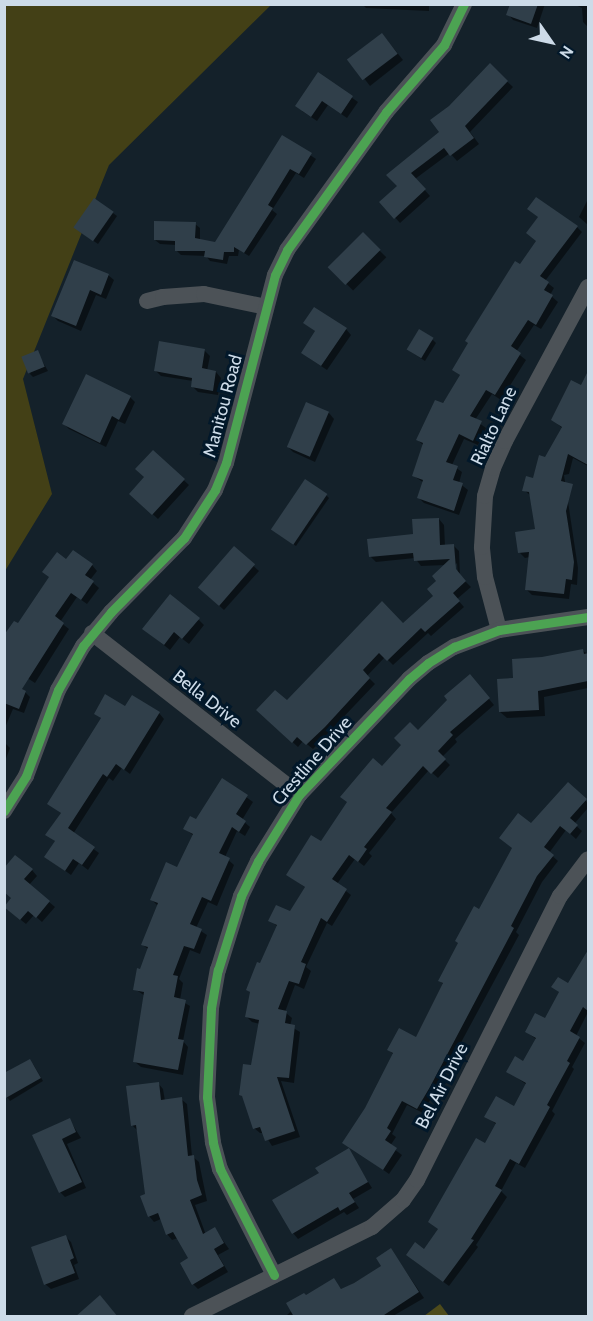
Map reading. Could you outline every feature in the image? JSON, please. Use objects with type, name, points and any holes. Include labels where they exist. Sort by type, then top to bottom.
[{"type":"street","name":"Manitou Road","points":[[4,811],[26,777],[62,683],[92,633],[184,538],[215,490],[226,464],[275,275],[287,250],[386,112],[444,45],[464,4]]},
{"type":"street","name":"Rialto Lane","points":[[499,630],[485,577],[482,547],[486,496],[493,468],[505,441],[588,286]]},
{"type":"street","points":[[147,301],[163,297],[204,294],[266,307]]},
{"type":"street","name":"Crestline Drive","points":[[274,1275],[234,1200],[220,1168],[213,1142],[207,1096],[211,1008],[220,961],[241,896],[277,826],[299,795],[409,679],[428,663],[454,647],[499,630],[588,617]]},
{"type":"street","name":"Bella Drive","points":[[92,633],[299,795]]},
{"type":"street","name":"Bel Air Drive","points":[[192,1317],[372,1227],[403,1200],[417,1180],[560,896],[588,859]]},
{"type":"shaded area","points":[[4,5],[271,5],[109,165],[23,379],[52,494],[5,571]]},
{"type":"shaded area","points":[[440,1304],[449,1316],[424,1316]]},
{"type":"building","points":[[510,4],[538,4],[531,24],[506,15]]},
{"type":"building","points":[[382,33],[398,54],[363,80],[347,59]]},
{"type":"building","points":[[490,63],[508,81],[465,126],[474,138],[450,156],[444,148],[411,173],[426,189],[394,219],[379,202],[397,186],[386,175],[439,132],[430,120],[449,106]]},
{"type":"building","points":[[318,72],[353,96],[341,114],[322,101],[311,117],[295,106]]},
{"type":"building","points":[[282,135],[312,153],[299,174],[290,169],[268,205],[273,208],[244,253],[234,247],[234,252],[224,252],[223,260],[204,257],[205,251],[175,251],[175,241],[154,240],[154,221],[196,222],[195,238],[215,242]]},
{"type":"building","points":[[536,197],[578,226],[540,276],[549,282],[544,290],[553,295],[536,325],[528,320],[511,346],[521,353],[495,395],[486,390],[470,416],[482,421],[473,441],[459,434],[446,462],[458,466],[453,480],[463,483],[454,511],[417,498],[423,480],[412,476],[423,443],[416,440],[435,400],[443,403],[460,375],[452,370],[468,343],[465,341],[515,261],[520,264],[536,241],[526,233],[538,217],[527,209]]},
{"type":"building","points":[[94,198],[114,212],[93,241],[73,227]]},
{"type":"building","points":[[363,232],[381,250],[345,285],[328,267]]},
{"type":"building","points":[[74,260],[109,274],[101,295],[90,290],[76,326],[51,316]]},
{"type":"building","points":[[314,307],[347,328],[321,366],[301,353],[315,331],[303,323]]},
{"type":"building","points":[[419,329],[434,338],[421,358],[407,350]]},
{"type":"building","points":[[159,341],[205,349],[202,368],[216,371],[213,391],[191,387],[192,378],[154,371]]},
{"type":"building","points":[[38,350],[45,367],[28,373],[21,357]]},
{"type":"building","points":[[588,371],[588,465],[568,454],[561,481],[573,484],[566,511],[574,562],[572,580],[566,579],[564,594],[525,590],[529,552],[518,553],[515,532],[535,529],[529,492],[522,491],[526,476],[533,478],[539,455],[545,457],[562,427],[551,420],[571,380],[581,385]]},
{"type":"building","points":[[86,374],[131,396],[119,420],[112,416],[100,443],[62,424]]},
{"type":"building","points":[[306,402],[329,412],[310,457],[287,447]]},
{"type":"building","points":[[153,450],[185,479],[152,515],[129,494],[144,477],[135,469]]},
{"type":"building","points":[[305,479],[327,494],[293,545],[271,530]]},
{"type":"building","points":[[439,518],[440,545],[454,544],[456,569],[466,581],[453,593],[460,601],[425,632],[421,628],[387,661],[379,653],[363,670],[370,678],[325,727],[306,745],[297,737],[292,743],[256,710],[275,690],[287,700],[382,601],[403,623],[433,596],[427,589],[436,581],[432,576],[450,559],[414,561],[413,553],[369,557],[367,539],[413,534],[412,519]]},
{"type":"building","points":[[234,546],[255,564],[219,606],[198,588]]},
{"type":"building","points":[[73,550],[93,564],[85,575],[94,581],[81,600],[71,593],[55,616],[64,623],[22,689],[26,691],[19,709],[4,703],[4,635],[14,621],[18,623],[49,577],[42,572],[57,552],[66,559]]},
{"type":"building","points":[[170,594],[200,618],[182,639],[174,632],[164,645],[142,629]]},
{"type":"building","points":[[583,649],[584,654],[588,653],[588,681],[538,691],[539,710],[499,712],[497,679],[513,678],[512,659],[542,657]]},
{"type":"building","points":[[470,674],[490,698],[450,732],[453,735],[438,751],[446,759],[431,774],[423,766],[386,808],[392,812],[364,847],[367,849],[358,862],[349,855],[332,879],[347,889],[327,922],[321,918],[301,962],[306,964],[299,984],[289,981],[278,1009],[287,1011],[285,1023],[295,1025],[289,1078],[277,1077],[295,1131],[265,1141],[260,1127],[253,1129],[242,1096],[239,1095],[243,1064],[251,1065],[259,1020],[245,1017],[250,992],[246,990],[257,962],[260,963],[277,925],[268,921],[276,905],[290,911],[305,887],[286,875],[311,835],[321,841],[347,802],[340,797],[373,758],[382,766],[401,745],[394,738],[410,722],[418,730],[447,700],[444,696]]},
{"type":"building","points":[[105,694],[125,706],[132,695],[160,712],[124,770],[116,764],[107,777],[103,774],[68,828],[95,847],[82,865],[73,859],[65,871],[44,857],[55,841],[45,835],[61,813],[47,804],[101,718],[94,714]]},
{"type":"building","points":[[222,778],[248,795],[236,814],[246,821],[239,832],[232,827],[219,853],[230,858],[211,901],[202,897],[190,924],[202,929],[194,949],[184,946],[173,975],[178,976],[174,997],[186,1000],[178,1039],[184,1040],[178,1070],[133,1062],[144,992],[133,990],[137,968],[140,969],[148,947],[141,945],[158,903],[150,900],[166,862],[177,867],[193,834],[183,829],[190,816],[196,819]]},
{"type":"building","points":[[568,782],[587,799],[570,818],[578,825],[570,834],[560,826],[544,847],[554,855],[537,876],[511,926],[514,928],[430,1087],[417,1109],[402,1101],[387,1128],[391,1131],[385,1140],[397,1148],[383,1170],[342,1143],[365,1108],[393,1053],[387,1050],[399,1028],[416,1037],[443,983],[438,981],[458,943],[455,941],[474,906],[479,909],[512,848],[499,838],[518,813],[531,823]]},
{"type":"building","points":[[15,855],[33,869],[24,879],[50,901],[36,918],[28,911],[20,920],[4,907],[11,898],[4,892],[4,868]]},
{"type":"building","points":[[588,950],[588,1011],[583,1007],[570,1031],[580,1037],[567,1061],[570,1063],[547,1105],[550,1107],[519,1164],[510,1159],[495,1186],[502,1190],[471,1239],[474,1240],[443,1282],[406,1255],[415,1242],[424,1249],[438,1229],[428,1222],[476,1138],[485,1143],[496,1123],[484,1117],[496,1096],[514,1106],[526,1083],[506,1072],[515,1056],[523,1061],[536,1038],[525,1032],[535,1013],[545,1018],[559,992],[551,987],[558,977],[568,983]]},
{"type":"building","points":[[30,1059],[41,1078],[4,1099],[4,1073]]},
{"type":"building","points":[[159,1082],[161,1100],[182,1097],[188,1156],[194,1155],[197,1180],[202,1195],[190,1200],[203,1234],[215,1227],[224,1243],[214,1249],[224,1266],[192,1285],[180,1263],[188,1258],[173,1232],[166,1235],[158,1213],[148,1217],[140,1196],[145,1194],[136,1125],[131,1126],[126,1086]]},
{"type":"building","points":[[70,1118],[76,1132],[62,1139],[82,1182],[59,1193],[32,1135]]},
{"type":"building","points":[[349,1148],[368,1182],[349,1193],[355,1202],[340,1211],[338,1207],[292,1234],[272,1200],[319,1173],[315,1168]]},
{"type":"building","points":[[66,1235],[74,1258],[70,1260],[75,1273],[44,1285],[31,1247]]},
{"type":"building","points":[[391,1248],[419,1292],[381,1317],[294,1317],[286,1303],[304,1293],[306,1295],[334,1278],[341,1289],[354,1283],[381,1266],[376,1258]]},
{"type":"building","points":[[100,1295],[118,1317],[75,1317]]},
{"type":"cycle path","points":[[4,811],[26,776],[58,690],[83,646],[111,612],[184,538],[215,490],[226,463],[275,275],[287,250],[386,112],[444,45],[464,4]]},
{"type":"cycle path","points":[[274,1275],[220,1169],[213,1142],[207,1097],[211,1008],[218,970],[241,896],[258,861],[299,795],[409,679],[428,663],[454,647],[499,630],[588,617]]}]
